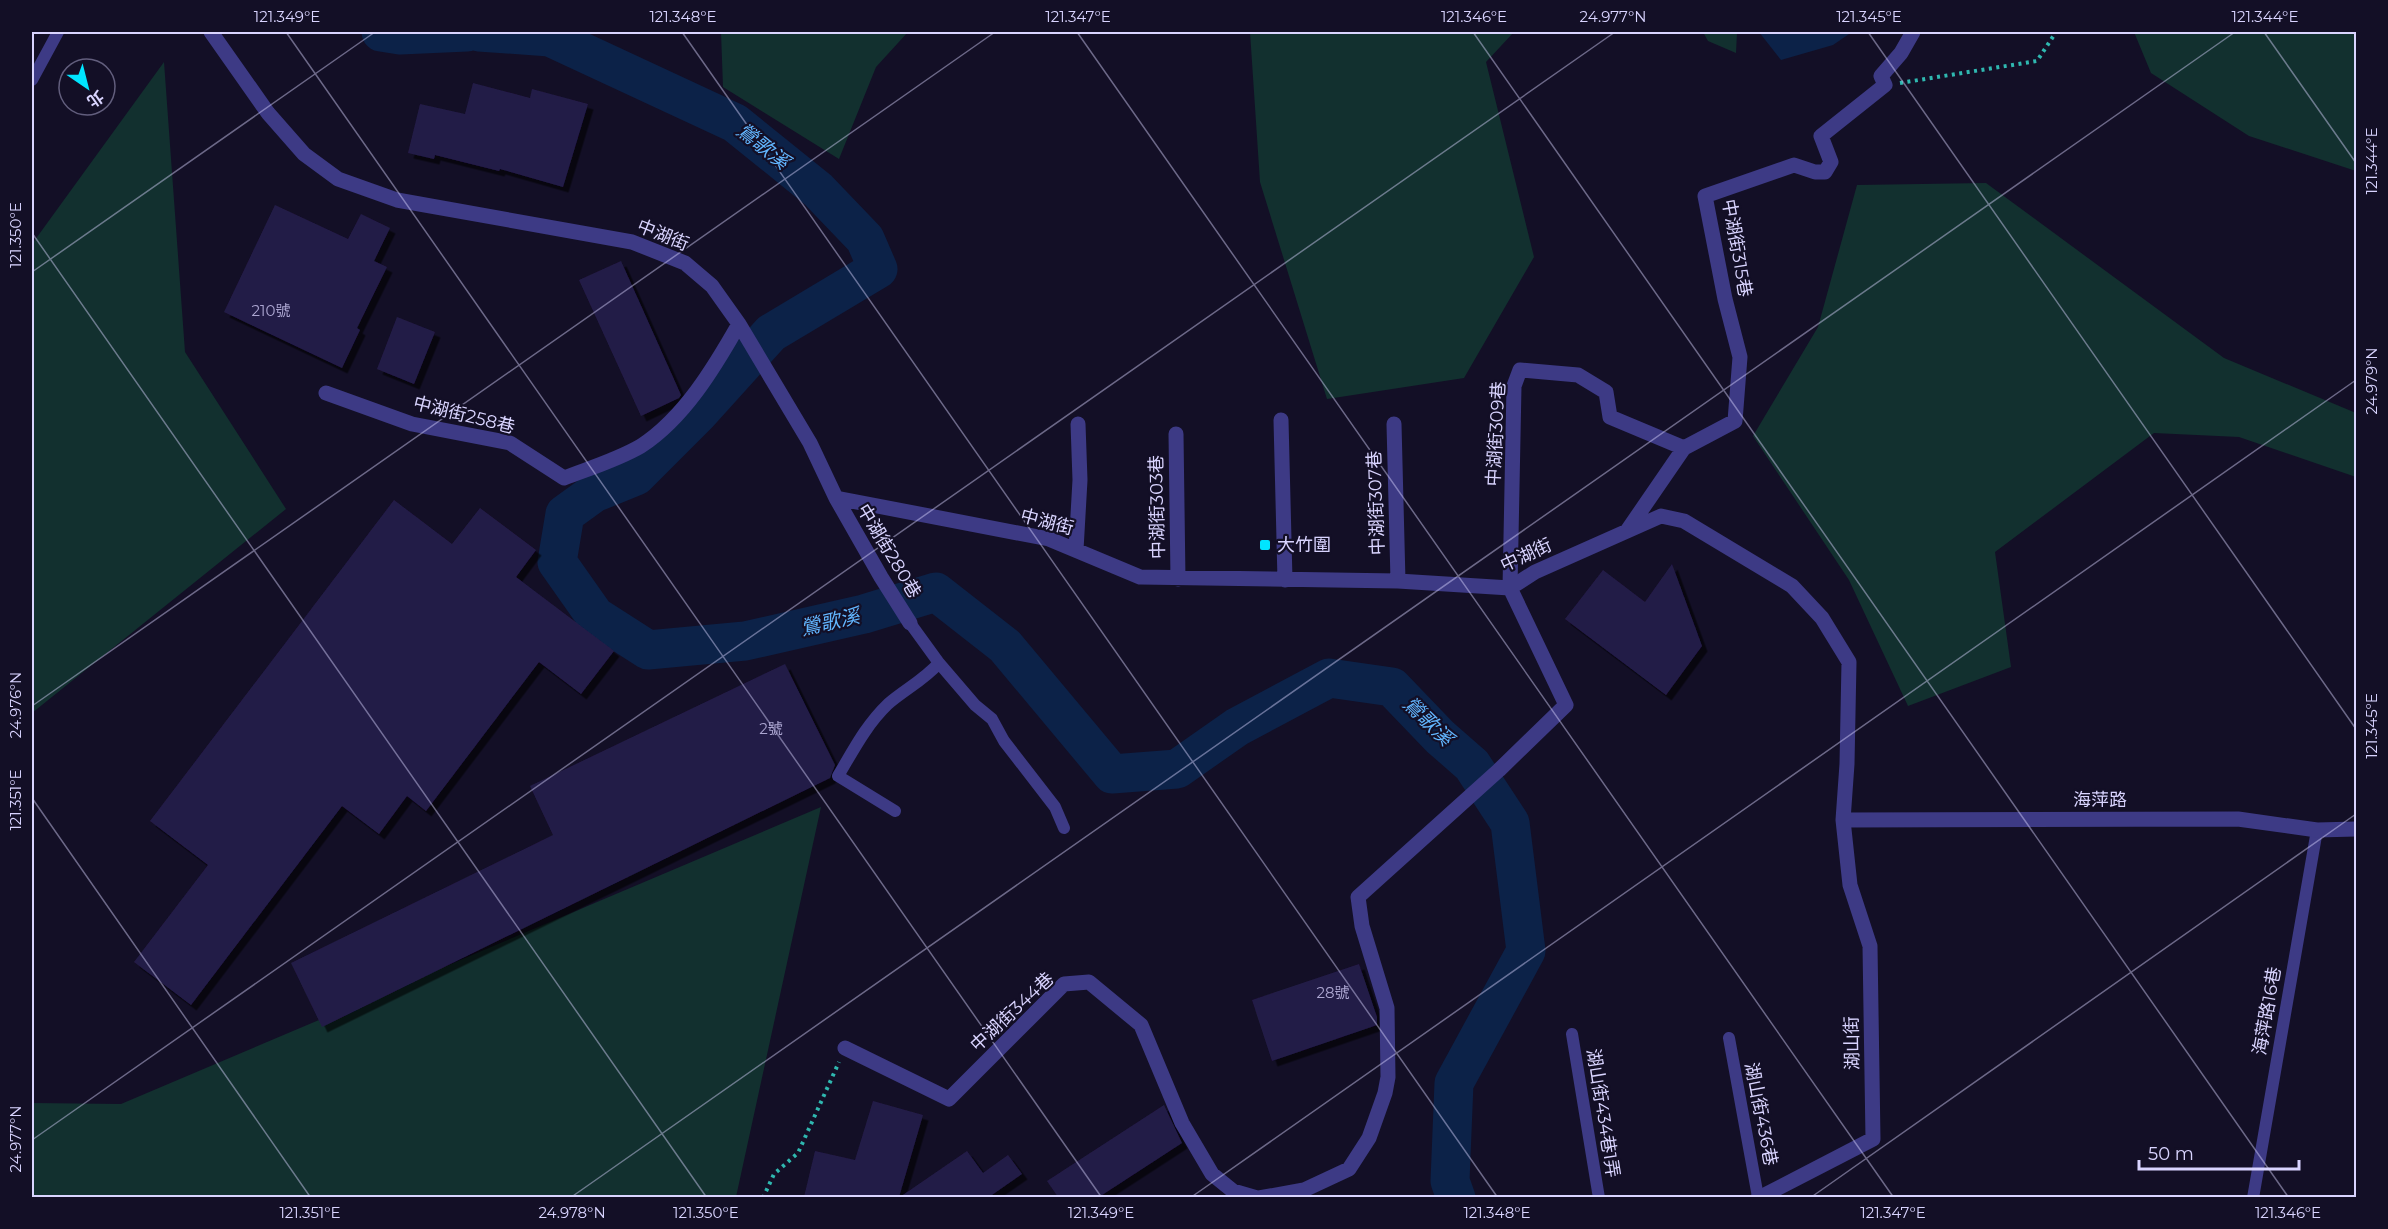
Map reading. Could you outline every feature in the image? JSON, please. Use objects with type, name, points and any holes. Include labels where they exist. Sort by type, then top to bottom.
[{"type":"street","name":"中湖街","points":[[211,32],[268,113],[304,154],[338,179],[397,200],[632,242],[685,263],[712,286],[739,324],[810,443],[837,498],[1049,539],[1140,577],[1178,579],[1398,581],[1510,588],[1535,572],[1661,516],[1684,521],[1792,586],[1822,618],[1849,662],[1847,764],[1843,820]]},
{"type":"street","points":[[1885,85],[1881,76],[1901,53],[1913,32]]},
{"type":"street","name":"中湖街315巷","points":[[1627,531],[1684,448],[1735,421],[1740,357],[1725,299],[1705,196],[1794,165],[1815,172],[1826,172],[1831,162],[1821,136],[1885,85]]},
{"type":"street","name":"中湖街258巷","points":[[326,393],[412,424],[510,443],[564,478],[619,458],[642,445],[681,411],[714,367],[739,324]]},
{"type":"street","name":"中湖街309巷","points":[[1510,588],[1514,386],[1520,370],[1578,375],[1606,392],[1610,417],[1684,448]]},
{"type":"street","points":[[1281,420],[1285,580]]},
{"type":"street","points":[[1076,550],[1080,480],[1078,424]]},
{"type":"street","name":"中湖街307巷","points":[[1394,424],[1398,581]]},
{"type":"street","name":"中湖街303巷","points":[[1176,434],[1178,579]]},
{"type":"street","name":"中湖街280巷","points":[[837,498],[881,577],[910,622]]},
{"type":"street","name":"中湖街344巷","points":[[845,1048],[949,1099],[1064,984],[1089,982],[1141,1025],[1182,1123],[1212,1174],[1233,1191],[1258,1197],[1304,1190],[1349,1168],[1369,1138],[1385,1094],[1388,1077],[1387,1008],[1362,926],[1358,897],[1499,770],[1566,705],[1510,588]]},
{"type":"street","name":"海萍路","points":[[1843,820],[2238,819],[2317,830],[2356,829]]},
{"type":"street","name":"湖山街","points":[[1758,1197],[1874,1139],[1870,946],[1850,885],[1843,820]]},
{"type":"lane","points":[[32,80],[58,32]]},
{"type":"lane","points":[[910,622],[939,663],[975,705],[992,719],[1004,741],[1055,807],[1064,828]]},
{"type":"lane","points":[[895,811],[838,776],[869,724],[889,703],[931,672],[939,663]]},
{"type":"lane","name":"海萍路16巷","points":[[2253,1197],[2317,830]]},
{"type":"lane","name":"湖山街434巷1弄","points":[[1572,1034],[1599,1197]]},
{"type":"lane","name":"湖山街436巷","points":[[1729,1038],[1758,1197]]},
{"type":"path","points":[[1885,85],[2037,61],[2056,32]]},
{"type":"path","points":[[763,1197],[774,1174],[798,1153],[845,1048]]},
{"type":"green space","points":[[721,32],[908,32],[876,67],[839,159],[723,87]]},
{"type":"green space","points":[[1250,32],[1514,32],[1486,62],[1534,257],[1464,378],[1327,399],[1260,182]]},
{"type":"green space","points":[[1703,32],[1737,32],[1736,53],[1708,41]]},
{"type":"green space","points":[[2134,32],[2356,32],[2356,171],[2249,136],[2151,73]]},
{"type":"green space","points":[[164,62],[185,352],[286,509],[32,713],[32,244]]},
{"type":"green space","points":[[1986,183],[2224,358],[2356,413],[2356,477],[2239,437],[2154,433],[1995,552],[2011,667],[1908,706],[1849,580],[1753,436],[1818,327],[1857,185]]},
{"type":"green space","points":[[821,807],[736,1197],[32,1198],[32,1103],[121,1104]]},
{"type":"water","points":[[1759,32],[1852,32],[1833,45],[1781,60]]},
{"type":"building","points":[[473,83],[530,98],[532,89],[588,104],[563,187],[500,169],[499,171],[435,155],[434,159],[408,153],[420,104],[465,114]]},
{"type":"building","points":[[275,205],[348,239],[361,214],[390,228],[374,261],[387,267],[357,328],[360,330],[342,368],[224,312]]},
{"type":"building","points":[[621,261],[681,395],[641,416],[579,280]]},
{"type":"building","points":[[397,317],[435,332],[414,384],[377,369]]},
{"type":"building","points":[[394,500],[452,544],[480,508],[536,550],[516,577],[614,651],[581,694],[539,662],[426,811],[407,796],[379,834],[342,806],[191,1005],[134,962],[208,865],[150,821]]},
{"type":"building","points":[[1672,564],[1702,646],[1666,695],[1565,619],[1603,570],[1645,602]]},
{"type":"building","points":[[785,664],[835,765],[830,778],[322,1027],[291,963],[553,835],[530,786]]},
{"type":"building","points":[[1359,964],[1377,1017],[1377,1025],[1272,1061],[1252,1000]]},
{"type":"building","points":[[873,1101],[923,1115],[899,1197],[804,1197],[815,1151],[855,1160]]},
{"type":"building","points":[[1164,1105],[1182,1143],[1099,1197],[1058,1197],[1047,1181]]},
{"type":"building","points":[[967,1151],[983,1173],[1008,1155],[1022,1174],[989,1197],[900,1197]]},
{"type":"waterway","name":"鶯歌溪","points":[[381,32],[400,35],[467,32]]},
{"type":"waterway","name":"鶯歌溪","points":[[479,32],[550,37],[735,123],[818,190],[865,239],[878,269],[771,333],[698,414],[636,476],[594,493],[565,514],[557,562],[595,616],[648,650],[745,641],[864,614],[936,592],[1005,646],[1112,774],[1177,769],[1237,727],[1329,678],[1392,687],[1440,737],[1472,765],[1510,823],[1526,951],[1454,1083],[1450,1181],[1456,1198]]},
{"type":"place","name":"大竹圍","points":[[1265,545]]}]
